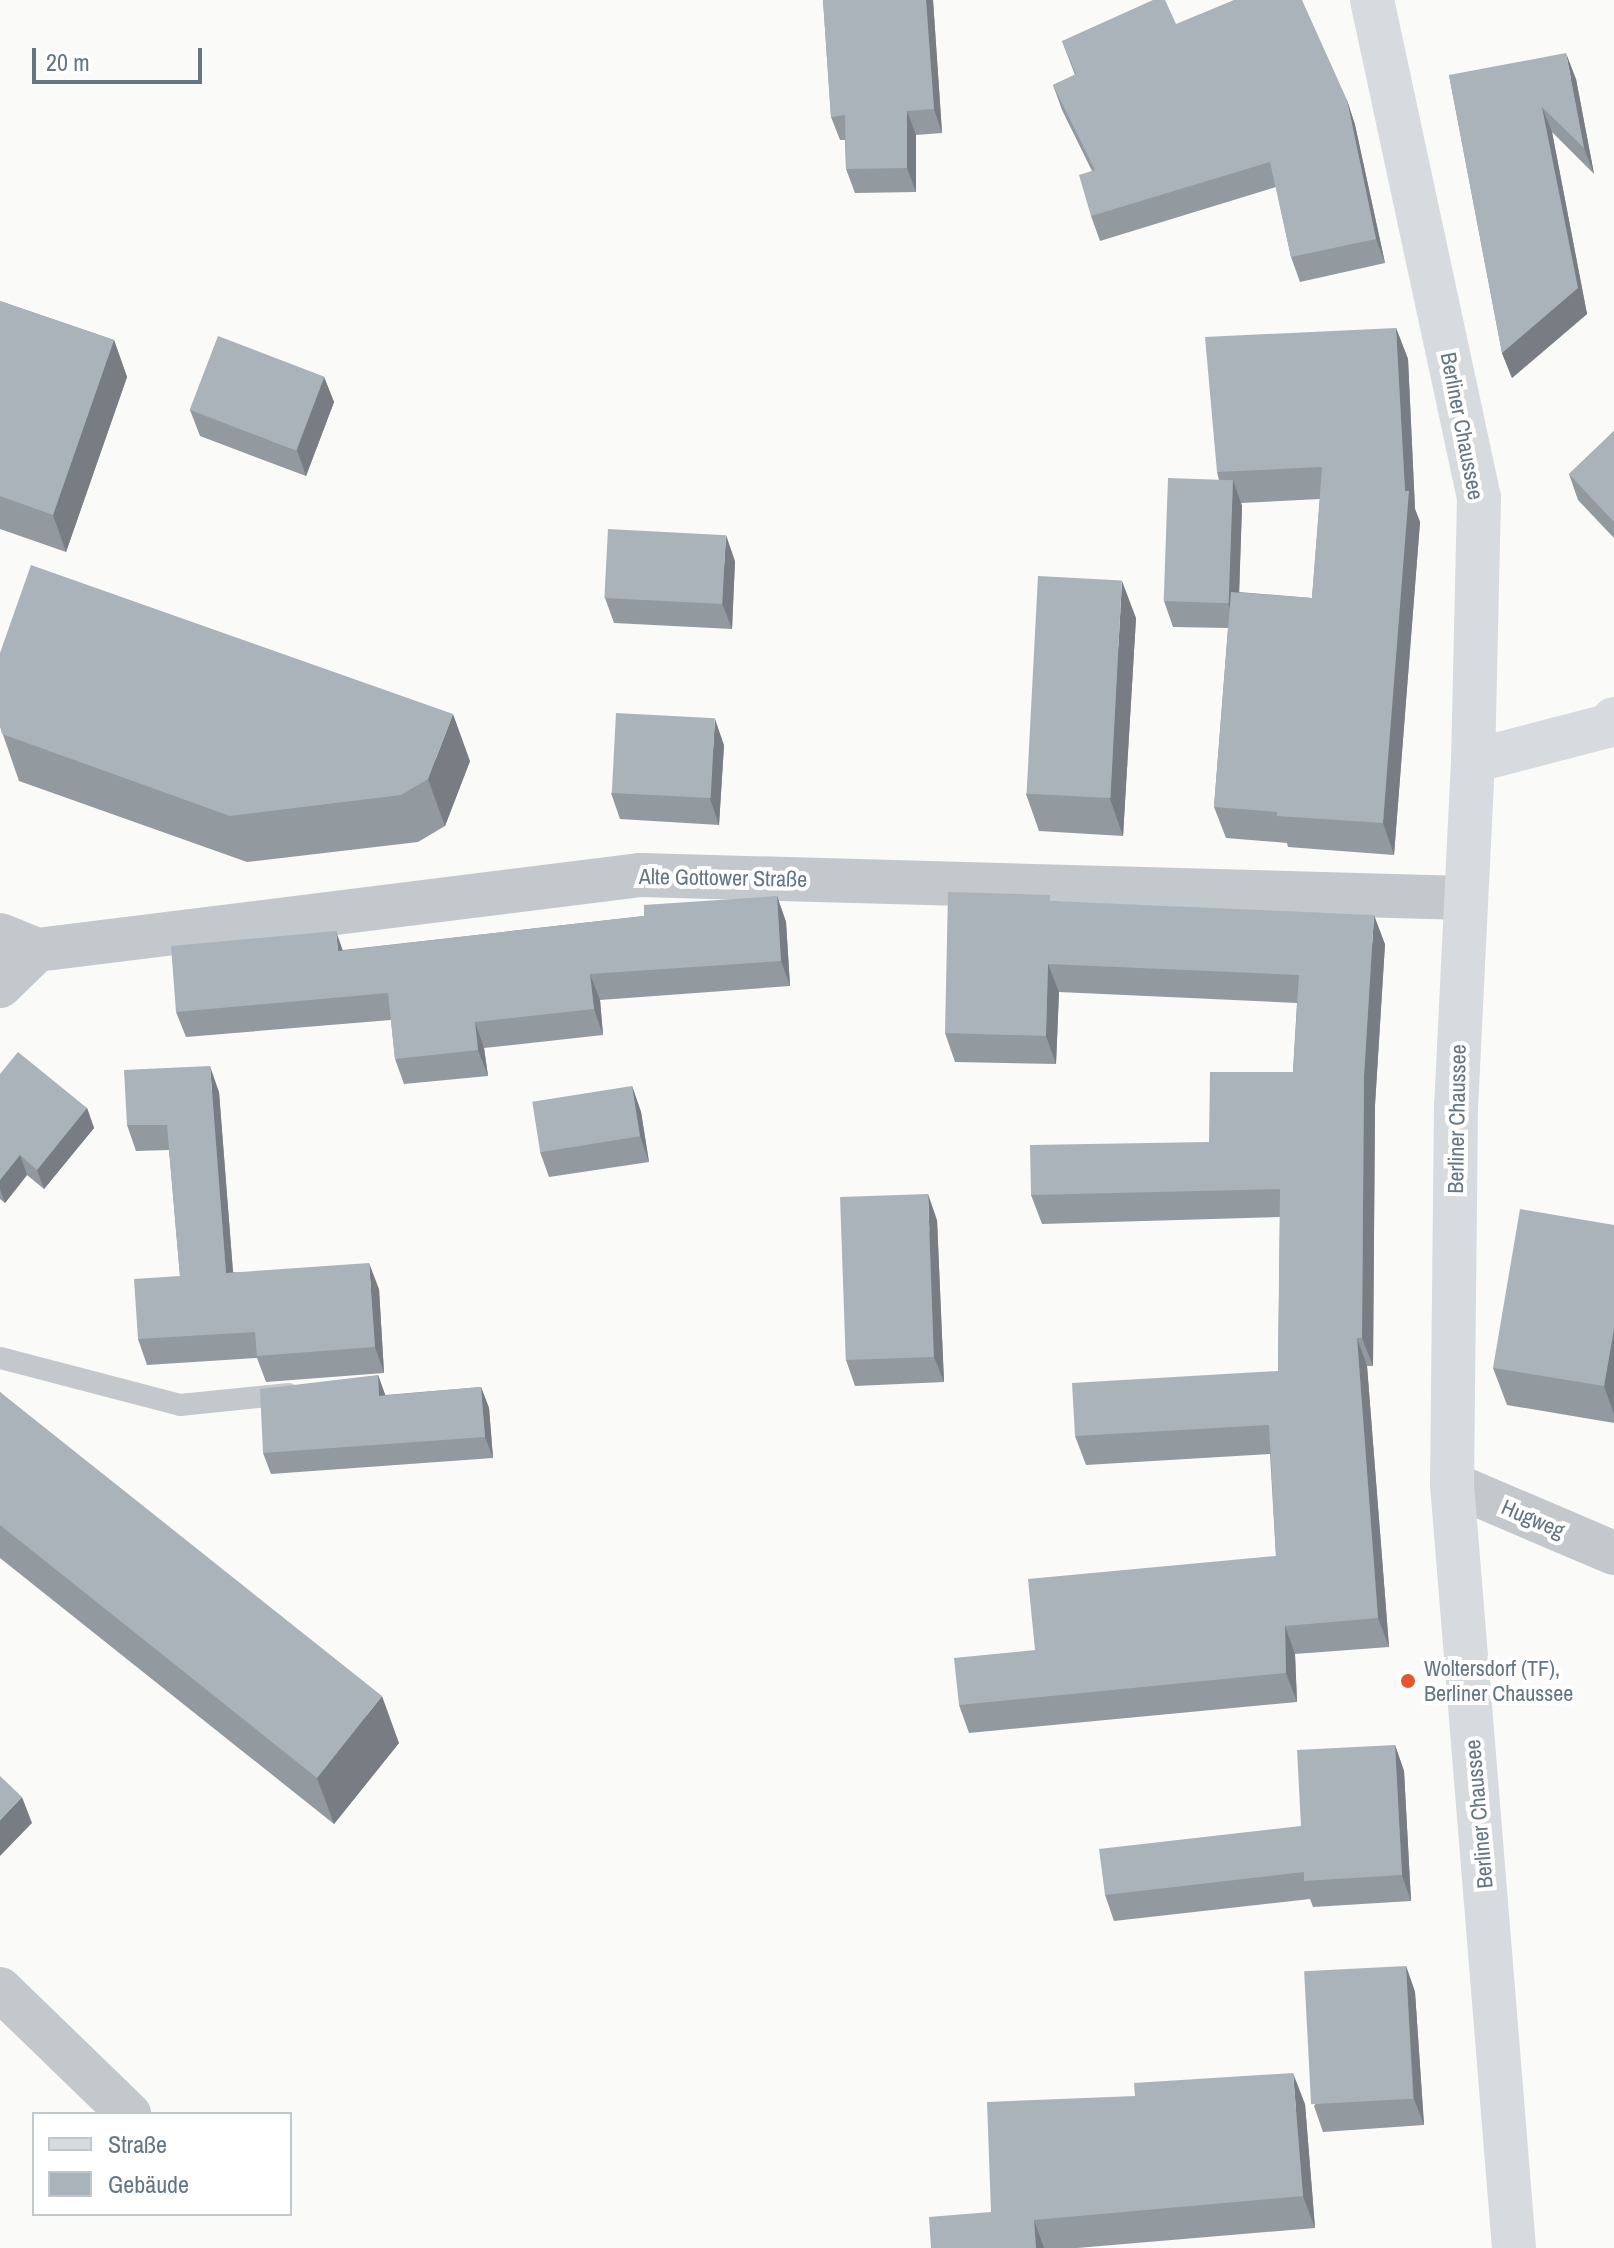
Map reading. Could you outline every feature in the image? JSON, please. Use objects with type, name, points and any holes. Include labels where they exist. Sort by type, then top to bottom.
[{"type":"street","name":"Berliner Chaussee","points":[[1372,0],[1479,498],[1473,761],[1456,1105],[1452,1484],[1514,2248]]},
{"type":"street","points":[[1473,761],[1607,726],[1614,719]]},
{"type":"street","name":"Alte Gottower Straße","points":[[0,986],[19,942],[641,875],[1465,898]]},
{"type":"street","name":"Hugweg","points":[[1452,1484],[1614,1553]]},
{"type":"street","points":[[0,1989],[127,2112]]},
{"type":"lane","points":[[0,1358],[180,1405],[316,1391]]},
{"type":"building","points":[[823,0],[926,0],[934,109],[907,111],[907,168],[846,169],[845,115],[831,117]]},
{"type":"building","points":[[1153,0],[1165,0],[1176,24],[1234,0],[1302,0],[1347,100],[1376,239],[1291,257],[1270,162],[1091,216],[1079,175],[1095,170],[1053,85],[1076,74],[1062,41]]},
{"type":"building","points":[[1566,53],[1584,148],[1542,107],[1578,288],[1502,353],[1449,75]]},
{"type":"building","points":[[0,301],[114,340],[53,515],[0,496]]},
{"type":"building","points":[[1396,328],[1405,491],[1409,491],[1383,823],[1277,816],[1277,812],[1214,807],[1231,592],[1312,598],[1322,467],[1217,472],[1205,337]]},
{"type":"building","points":[[218,336],[324,377],[296,451],[190,410]]},
{"type":"building","points":[[1614,431],[1614,522],[1569,474]]},
{"type":"building","points":[[1168,478],[1233,480],[1229,603],[1164,601]]},
{"type":"building","points":[[608,529],[726,535],[722,604],[604,598]]},
{"type":"building","points":[[31,565],[453,714],[428,779],[401,795],[230,816],[2,734],[0,653]]},
{"type":"building","points":[[1038,576],[1122,580],[1110,798],[1027,794]]},
{"type":"building","points":[[616,713],[715,718],[711,798],[612,793]]},
{"type":"building","points":[[948,892],[1050,895],[1050,901],[1374,915],[1364,1076],[1362,1338],[1357,1338],[1378,1618],[1285,1626],[1286,1673],[959,1705],[954,1658],[1035,1650],[1028,1579],[1276,1556],[1269,1425],[1075,1436],[1072,1383],[1278,1371],[1280,1189],[1031,1195],[1030,1145],[1209,1142],[1210,1072],[1293,1072],[1299,975],[1048,964],[1046,1036],[945,1033]]},
{"type":"building","points":[[777,896],[781,961],[590,974],[594,1009],[475,1022],[478,1050],[395,1059],[388,993],[176,1012],[171,946],[336,931],[338,951],[644,916],[644,905]]},
{"type":"building","points":[[18,1052],[87,1108],[37,1170],[20,1155],[0,1180],[0,1074]]},
{"type":"building","points":[[210,1066],[226,1273],[369,1263],[375,1347],[257,1356],[255,1332],[138,1339],[134,1279],[180,1276],[167,1125],[127,1125],[124,1070]]},
{"type":"building","points":[[632,1086],[640,1136],[540,1152],[532,1102]]},
{"type":"building","points":[[928,1194],[934,1357],[846,1360],[840,1197]]},
{"type":"building","points":[[1520,1209],[1614,1225],[1614,1329],[1604,1386],[1493,1368]]},
{"type":"building","points":[[378,1375],[379,1396],[481,1387],[485,1437],[263,1453],[260,1389]]},
{"type":"building","points":[[0,1392],[382,1696],[317,1778],[0,1525]]},
{"type":"building","points":[[1395,1745],[1402,1875],[1304,1881],[1304,1872],[1105,1895],[1099,1849],[1301,1826],[1297,1750]]},
{"type":"building","points":[[0,1776],[22,1797],[0,1820]]},
{"type":"building","points":[[1406,1966],[1413,2099],[1311,2104],[1304,1971]]},
{"type":"building","points":[[1293,2073],[1303,2196],[1034,2220],[1036,2248],[931,2248],[929,2217],[991,2212],[987,2102],[1135,2096],[1134,2083]]},
{"type":"place","name":"Woltersdorf (TF), Berliner Chaussee","points":[[1408,1681]]}]
